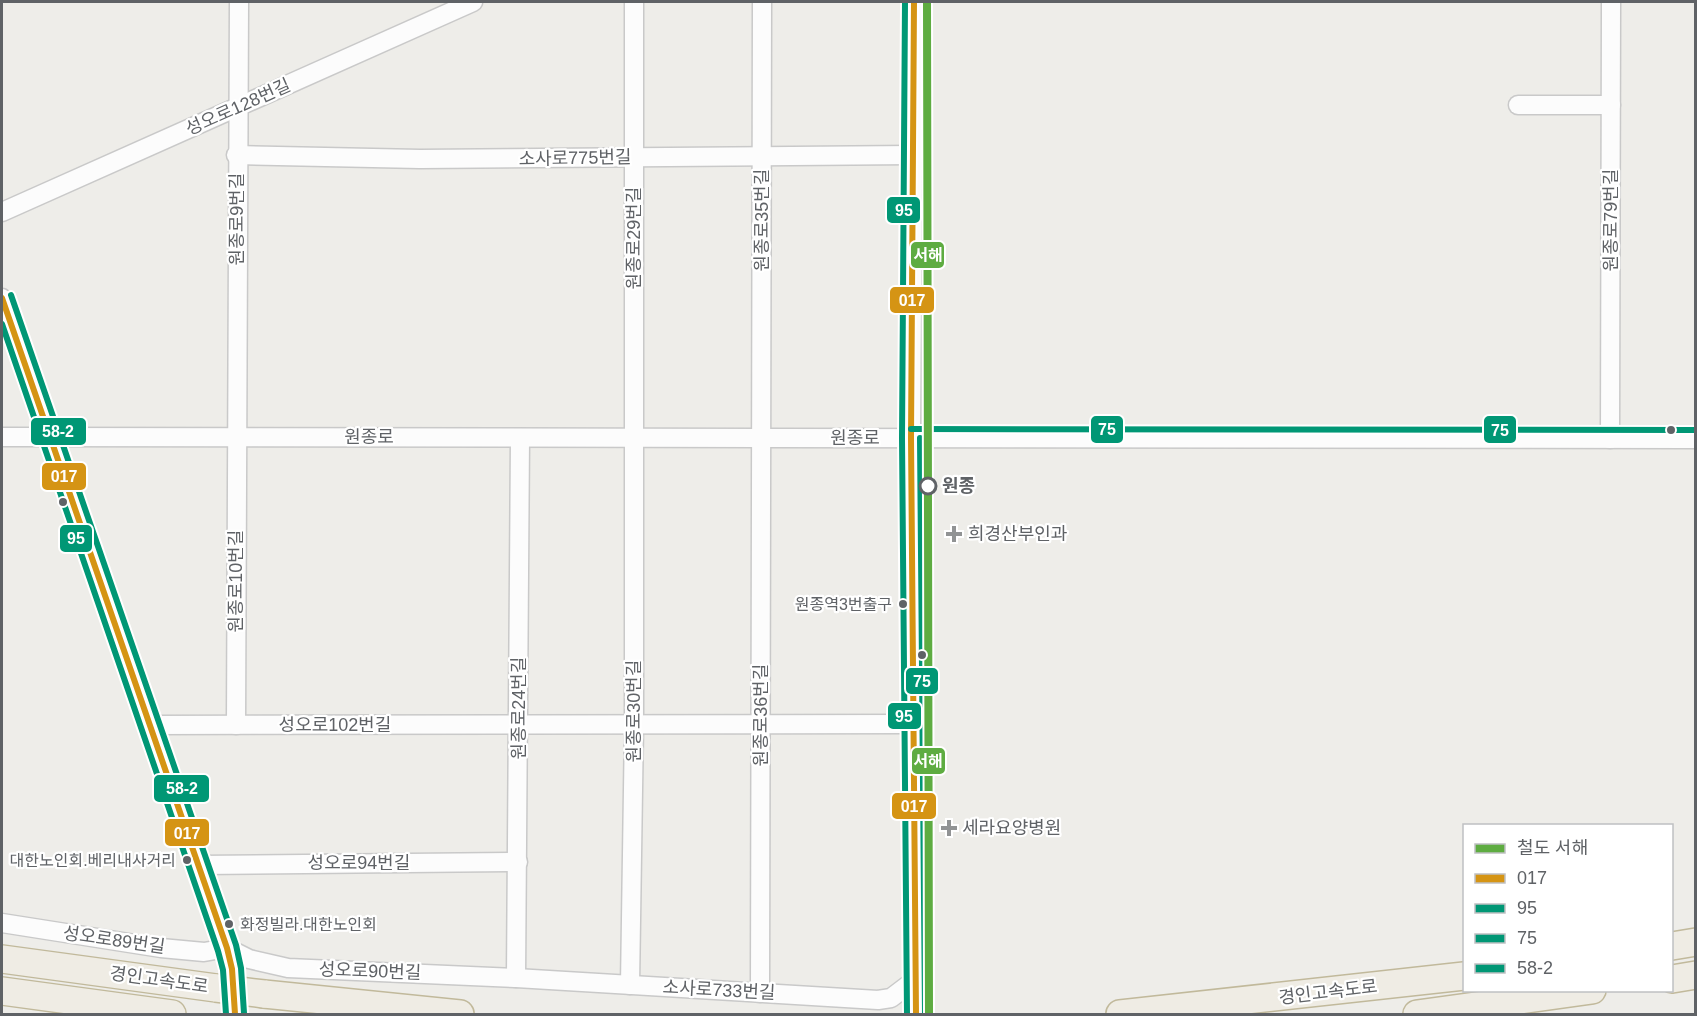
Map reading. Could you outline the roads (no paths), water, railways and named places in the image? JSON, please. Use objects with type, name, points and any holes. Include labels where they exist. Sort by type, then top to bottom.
[{"type":"highway","points":[[1673,946],[1695,942]]},
{"type":"highway","name":"경인고속도로","points":[[2,959],[264,994],[460,1014]]},
{"type":"highway","points":[[1673,979],[1695,975]]},
{"type":"highway","name":"경인고속도로","points":[[1120,1014],[1463,976]]},
{"type":"highway","name":"경인고속도로","points":[[2,991],[172,1014]]},
{"type":"highway","points":[[1417,1014],[1577,992]]},
{"type":"street","name":"원종로9번길","points":[[237,437],[238,2]]},
{"type":"street","name":"성오로128번길","points":[[2,212],[473,2]]},
{"type":"street","name":"원종로29번길","points":[[634,2],[634,438]]},
{"type":"street","name":"원종로35번길","points":[[762,2],[762,438]]},
{"type":"street","points":[[914,2],[911,438],[916,1006]]},
{"type":"street","name":"원종로79번길","points":[[1610,439],[1611,2]]},
{"type":"street","points":[[1518,105],[1611,105]]},
{"type":"street","name":"소사로775번길","points":[[236,155],[420,159],[913,155]]},
{"type":"street","points":[[2,298],[200,865],[227,948],[234,984],[235,1014]]},
{"type":"street","name":"원종로","points":[[2,437],[1695,439]]},
{"type":"street","name":"원종로10번길","points":[[236,725],[237,437]]},
{"type":"street","name":"원종로24번길","points":[[516,978],[520,438]]},
{"type":"street","name":"원종로30번길","points":[[630,985],[634,725],[634,438]]},
{"type":"street","name":"원종로36번길","points":[[760,993],[762,438]]},
{"type":"street","name":"성오로102번길","points":[[151,725],[914,724]]},
{"type":"street","name":"성오로94번길","points":[[200,865],[518,862]]},
{"type":"street","name":"성오로89번길","points":[[2,923],[161,948],[204,952],[227,948]]},
{"type":"street","name":"성오로90번길","points":[[227,948],[249,959],[288,968],[516,978]]},
{"type":"street","name":"소사로733번길","points":[[516,978],[878,1000],[891,998],[916,979]]},
{"type":"rail line","name":"서해","points":[[927,2],[929,1014]]},
{"type":"place","name":"원종","points":[[928,486]]},
{"type":"place","name":"희경산부인과","points":[[954,534]]},
{"type":"place","name":"원종역3번출구","points":[[903,604]]},
{"type":"place","name":"세라요양병원","points":[[949,828]]},
{"type":"place","name":"대한노인회.베리내사거리","points":[[187,860]]},
{"type":"place","name":"화정빌라.대한노인회","points":[[229,924]]}]
